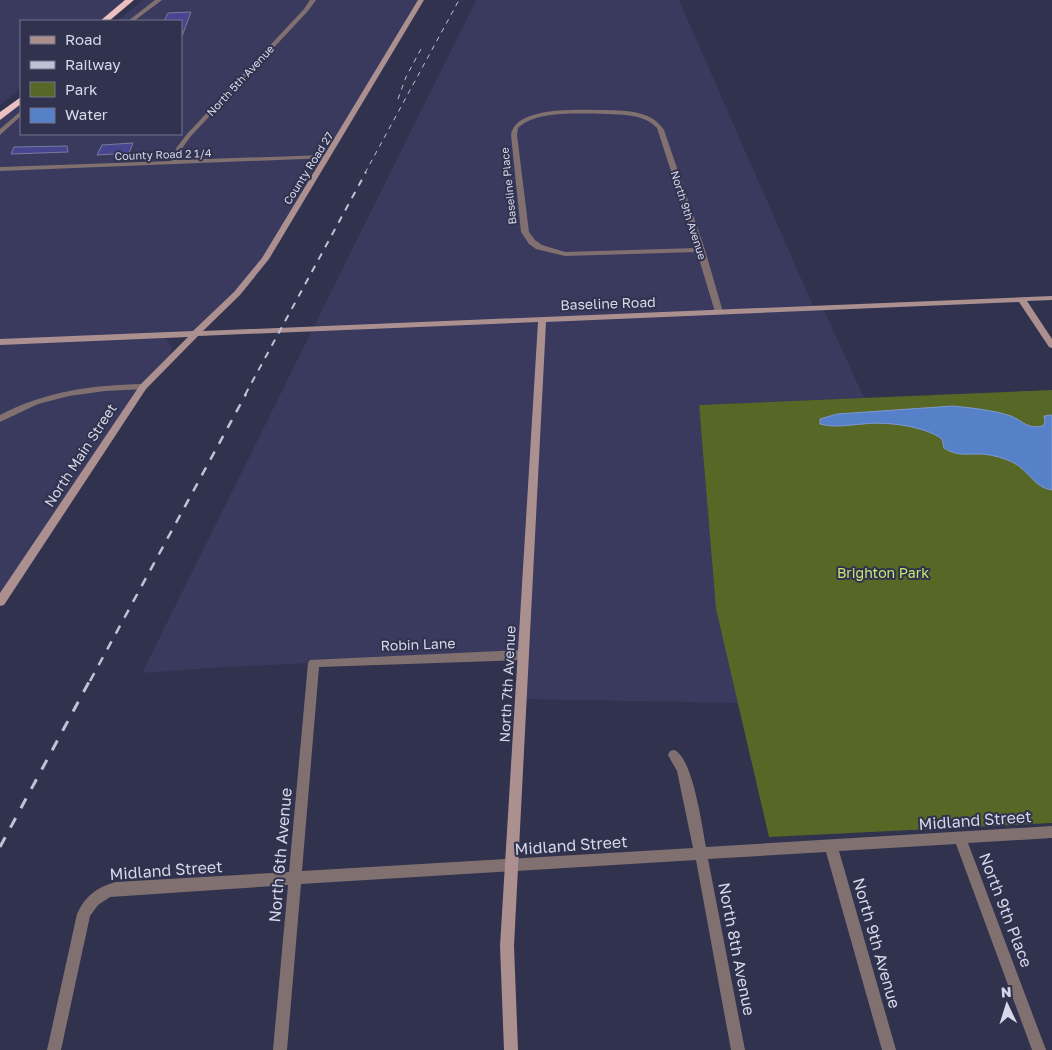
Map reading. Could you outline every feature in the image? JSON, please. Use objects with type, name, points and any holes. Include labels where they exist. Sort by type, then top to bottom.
[{"type":"highway","points":[[105,20],[130,0]]},
{"type":"highway","points":[[118,20],[143,0]]},
{"type":"highway","points":[[0,105],[20,89]]},
{"type":"highway","points":[[0,117],[20,101]]},
{"type":"street","points":[[132,20],[148,6],[159,0]]},
{"type":"street","name":"North 5th Avenue","points":[[173,164],[180,147],[189,135],[306,10],[313,0]]},
{"type":"street","name":"County Road 27","points":[[197,334],[246,284],[261,265],[422,0]]},
{"type":"street","name":"Baseline Place","points":[[653,120],[634,114],[613,112],[538,116],[519,124],[515,128],[514,135],[525,232],[532,242],[539,247],[565,254],[701,250]]},
{"type":"street","points":[[0,133],[20,114]]},
{"type":"street","name":"North 9th Avenue","points":[[653,120],[661,130],[701,250],[719,312]]},
{"type":"street","name":"County Road 2 1/4","points":[[0,169],[326,157]]},
{"type":"street","name":"Baseline Road","points":[[0,342],[1052,298]]},
{"type":"street","points":[[1021,299],[1052,345]]},
{"type":"street","points":[[220,311],[218,322],[222,326],[240,332]]},
{"type":"street","name":"North 7th Avenue","points":[[511,1050],[507,946],[542,320]]},
{"type":"street","name":"North Main Street","points":[[0,602],[143,388],[169,359],[197,334]]},
{"type":"street","points":[[155,336],[166,338],[169,342],[172,347],[169,359]]},
{"type":"street","points":[[0,419],[44,398],[68,392],[103,388],[143,388]]},
{"type":"street","name":"Robin Lane","points":[[314,663],[523,655]]},
{"type":"street","name":"North 6th Avenue","points":[[280,1050],[314,663]]},
{"type":"street","name":"North 8th Avenue","points":[[674,755],[685,777],[738,1050]]},
{"type":"street","name":"Midland Street","points":[[54,1050],[84,914],[94,898],[104,892],[116,889],[1052,832]]},
{"type":"street","name":"North 9th Place","points":[[960,838],[1040,1050]]},
{"type":"street","name":"North 9th Avenue","points":[[831,846],[889,1050]]},
{"type":"shaded area","points":[[0,0],[130,0],[105,20],[20,20],[20,89],[0,105]]},
{"type":"shaded area","points":[[143,0],[421,0],[265,259],[197,334],[158,336],[166,338],[172,347],[169,359],[152,377],[0,602],[0,117],[20,101],[20,135],[182,135],[182,20],[118,20]]},
{"type":"shaded area","points":[[476,0],[679,0],[814,308],[823,308],[864,398],[699,405],[716,609],[738,703],[521,699],[523,653],[225,667],[142,673]]},
{"type":"green space","name":"Brighton Park","points":[[1052,390],[1052,823],[769,837],[716,609],[699,405]]},
{"type":"water","points":[[953,406],[1004,414],[1033,427],[1043,426],[1045,422],[1044,416],[1052,415],[1052,490],[1040,486],[1018,465],[1012,462],[991,455],[953,452],[944,448],[942,439],[935,434],[915,428],[882,423],[836,426],[820,424],[820,419],[837,414]]},
{"type":"building","points":[[191,12],[182,36],[182,20],[164,20],[168,13]]},
{"type":"building","points":[[133,143],[129,153],[97,155],[102,145]]},
{"type":"building","points":[[67,146],[68,152],[11,154],[14,147]]},
{"type":"railway","points":[[365,173],[459,0]]},
{"type":"railway","points":[[398,99],[406,77],[421,49]]},
{"type":"railway","points":[[245,395],[366,172]]},
{"type":"railway","points":[[90,681],[246,394]]},
{"type":"railway","points":[[0,847],[90,680]]}]
